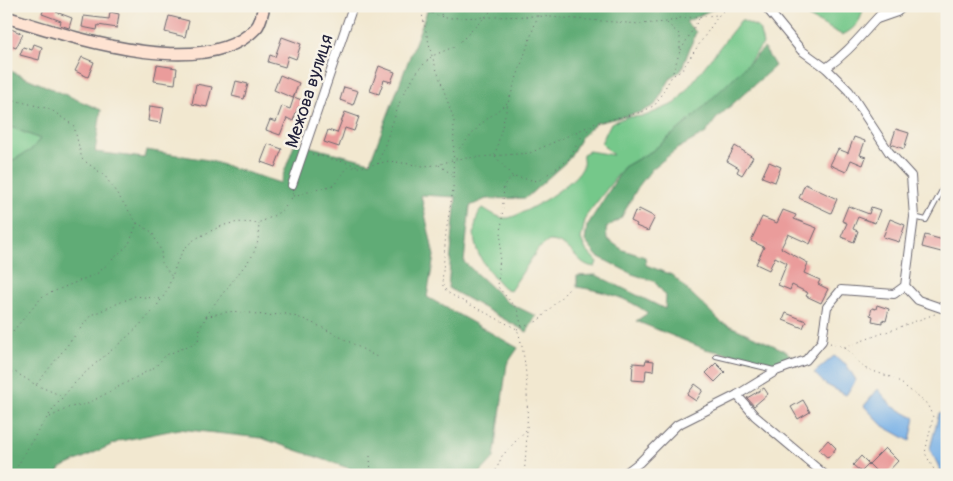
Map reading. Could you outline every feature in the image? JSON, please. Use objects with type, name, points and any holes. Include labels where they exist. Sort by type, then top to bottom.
[{"type":"street","points":[[6,17],[115,48],[165,53],[208,51],[239,42],[258,26],[264,6]]},
{"type":"street","name":"Межова вулиця","points":[[292,185],[305,153],[353,6]]},
{"type":"street","points":[[623,475],[640,462],[677,425],[737,395],[776,371],[806,360],[822,341],[827,308],[841,290],[894,294],[905,286],[914,217],[911,176],[889,152],[849,91],[826,68],[800,50],[765,6]]},
{"type":"street","points":[[874,20],[897,12],[904,6]]},
{"type":"street","points":[[826,68],[845,55],[874,20],[887,8]]},
{"type":"street","points":[[905,286],[918,300],[946,310]]},
{"type":"street","points":[[737,395],[754,416],[825,475]]},
{"type":"lane","points":[[914,217],[926,220],[947,182]]},
{"type":"lane","points":[[716,356],[776,371]]},
{"type":"path","points":[[413,6],[441,16],[486,18],[538,16],[640,24],[719,15]]},
{"type":"path","points":[[441,16],[444,6]]},
{"type":"path","points":[[378,164],[402,96],[419,69],[432,56],[456,46],[496,6]]},
{"type":"path","points":[[495,156],[508,103],[541,6]]},
{"type":"path","points":[[672,76],[681,71],[719,15],[728,6]]},
{"type":"path","points":[[421,10],[432,56],[454,120],[454,176],[442,284],[446,292],[517,329],[523,345],[526,429],[524,475]]},
{"type":"path","points":[[13,475],[39,430],[63,396],[84,374],[142,324],[162,299],[172,278],[179,253],[196,238],[232,223],[259,222],[284,209],[293,196],[334,185],[348,167],[362,167],[389,161],[423,166],[438,165],[455,159],[530,153],[596,123],[642,112],[656,105],[672,76],[680,51],[700,16]]},
{"type":"path","points":[[667,22],[680,34],[680,51]]},
{"type":"path","points":[[6,95],[17,101],[50,109],[74,126],[82,159],[105,176],[137,223],[152,232],[161,250],[162,263],[172,278]]},
{"type":"path","points":[[455,152],[481,124],[508,103]]},
{"type":"path","points":[[495,156],[513,177],[538,181],[568,160],[582,136],[596,123]]},
{"type":"path","points":[[305,153],[362,167]]},
{"type":"path","points":[[438,165],[454,176]]},
{"type":"path","points":[[513,177],[504,185],[498,287],[517,309],[522,327]]},
{"type":"path","points":[[49,418],[70,407],[86,404],[155,367],[166,355],[198,342],[200,328],[206,318],[229,283],[253,255],[258,241],[259,222]]},
{"type":"path","points":[[6,339],[43,296],[98,273],[129,244],[137,223]]},
{"type":"path","points":[[517,329],[538,321],[569,289]]},
{"type":"path","points":[[36,385],[91,315],[135,296],[162,299]]},
{"type":"path","points":[[206,318],[230,310],[250,311],[264,316],[285,314],[303,320],[377,357]]},
{"type":"path","points":[[845,347],[946,310]]},
{"type":"path","points":[[822,341],[845,347],[864,368],[896,379],[918,394],[928,404],[933,417],[925,453],[937,475]]},
{"type":"path","points":[[6,374],[16,372],[36,385],[63,396]]},
{"type":"path","points":[[494,475],[502,456],[526,429]]},
{"type":"path","points":[[370,456],[371,475]]},
{"type":"green space","points":[[429,6],[719,6],[686,22],[696,32],[681,71],[672,76],[655,105],[642,112],[596,123],[582,136],[568,160],[526,198],[486,199],[470,206],[464,262],[507,302],[536,316],[527,332],[448,288],[456,197],[421,195],[434,256],[427,297],[518,348],[507,364],[494,458],[478,475],[357,475],[357,471],[261,438],[179,429],[120,441],[61,468],[57,475],[6,475],[6,164],[31,150],[40,139],[6,125],[6,69],[101,110],[95,152],[144,158],[146,150],[208,160],[280,183],[295,143],[370,162]]},
{"type":"green space","points":[[803,6],[863,6],[863,11],[857,24],[842,35],[807,16],[803,11]]},
{"type":"green space","points":[[741,20],[759,28],[763,44],[741,72],[689,121],[652,151],[624,167],[586,216],[581,239],[586,250],[597,262],[595,267],[585,264],[566,247],[557,242],[549,241],[538,249],[510,291],[505,289],[487,268],[475,244],[475,226],[481,210],[483,208],[505,218],[516,216],[538,204],[572,180],[580,172],[583,165],[583,154],[589,151],[613,155],[601,143],[611,123],[627,117],[645,116],[676,103]]},
{"type":"green space","points":[[764,48],[775,66],[716,119],[706,133],[677,149],[652,169],[638,187],[621,218],[606,228],[607,239],[623,250],[645,257],[646,265],[672,275],[721,322],[784,350],[795,359],[790,363],[778,364],[705,349],[636,321],[648,313],[640,307],[605,293],[577,287],[577,276],[596,275],[665,309],[666,296],[654,281],[632,274],[597,256],[585,241],[587,226],[624,167],[652,151],[689,121]]},
{"type":"green space","points":[[6,125],[40,139],[31,150],[7,164]]},
{"type":"water","points":[[834,356],[846,364],[856,380],[846,395],[825,384],[814,373]]},
{"type":"water","points":[[878,389],[892,406],[915,418],[910,441],[883,426],[864,406]]},
{"type":"water","points":[[939,413],[947,414],[947,475],[943,475],[930,449]]},
{"type":"building","points":[[45,6],[58,6],[56,12],[72,18],[69,28],[60,25],[61,21],[42,14]]},
{"type":"building","points":[[110,12],[119,14],[117,28],[98,25],[97,30],[82,27],[84,16],[109,19]]},
{"type":"building","points":[[169,16],[189,21],[185,37],[165,32]]},
{"type":"building","points":[[11,29],[23,34],[16,48],[6,44]]},
{"type":"building","points":[[282,37],[301,44],[296,59],[288,56],[285,67],[268,62],[270,55],[275,57]]},
{"type":"building","points":[[34,44],[42,47],[39,60],[20,55],[23,47],[32,50]]},
{"type":"building","points":[[82,57],[94,62],[88,77],[75,71]]},
{"type":"building","points":[[157,65],[177,68],[175,84],[154,81]]},
{"type":"building","points":[[379,66],[395,72],[391,82],[384,80],[379,94],[370,91]]},
{"type":"building","points":[[280,75],[299,83],[293,98],[274,90]]},
{"type":"building","points":[[236,81],[248,84],[244,99],[232,96]]},
{"type":"building","points":[[196,84],[212,87],[207,107],[192,104]]},
{"type":"building","points":[[344,87],[358,91],[353,105],[340,100]]},
{"type":"building","points":[[294,97],[309,103],[306,110],[298,107],[293,121],[287,118],[280,135],[266,130],[270,120],[276,122],[282,106],[290,109]]},
{"type":"building","points":[[150,106],[164,108],[161,123],[148,121]]},
{"type":"building","points":[[345,112],[359,117],[354,131],[345,128],[339,147],[324,142],[328,130],[337,133]]},
{"type":"building","points":[[896,129],[909,133],[904,149],[891,144]]},
{"type":"building","points":[[854,137],[865,141],[860,155],[866,157],[863,165],[851,160],[846,172],[830,165],[838,149],[848,153]]},
{"type":"building","points":[[268,144],[282,149],[275,167],[261,162]]},
{"type":"building","points":[[735,146],[753,157],[742,175],[737,172],[739,168],[727,161]]},
{"type":"building","points":[[769,162],[781,167],[775,182],[762,177]]},
{"type":"building","points":[[805,184],[837,199],[831,213],[799,198]]},
{"type":"building","points":[[848,206],[869,214],[871,207],[880,210],[875,223],[858,217],[853,229],[858,231],[854,242],[841,237],[847,223],[842,221]]},
{"type":"building","points":[[639,209],[655,217],[648,231],[636,226],[637,224],[631,221],[635,211],[638,212]]},
{"type":"building","points":[[783,210],[796,215],[794,219],[817,228],[810,244],[788,234],[781,248],[808,263],[804,273],[820,280],[818,284],[828,289],[821,303],[806,296],[808,293],[792,285],[790,290],[778,285],[787,263],[775,257],[769,270],[756,264],[764,247],[751,241],[762,217],[777,223]]},
{"type":"building","points":[[890,219],[905,225],[899,242],[883,237]]},
{"type":"building","points":[[925,235],[947,241],[945,253],[922,247]]},
{"type":"building","points":[[877,305],[889,309],[886,321],[882,320],[882,323],[872,321],[873,316],[870,315],[872,308],[876,309]]},
{"type":"building","points":[[786,313],[806,321],[803,328],[783,320]]},
{"type":"building","points":[[646,360],[654,361],[653,371],[646,370],[645,381],[632,380],[633,363],[645,364]]},
{"type":"building","points":[[716,363],[725,372],[715,382],[706,373]]},
{"type":"building","points":[[695,384],[703,390],[696,401],[687,395]]},
{"type":"building","points":[[764,388],[768,394],[754,406],[747,398]]},
{"type":"building","points":[[803,400],[810,412],[798,419],[791,407]]},
{"type":"building","points":[[828,440],[836,448],[828,458],[819,450]]},
{"type":"building","points":[[885,448],[898,461],[885,475],[880,475],[869,464]]},
{"type":"building","points":[[861,456],[869,464],[861,472],[853,465]]}]
